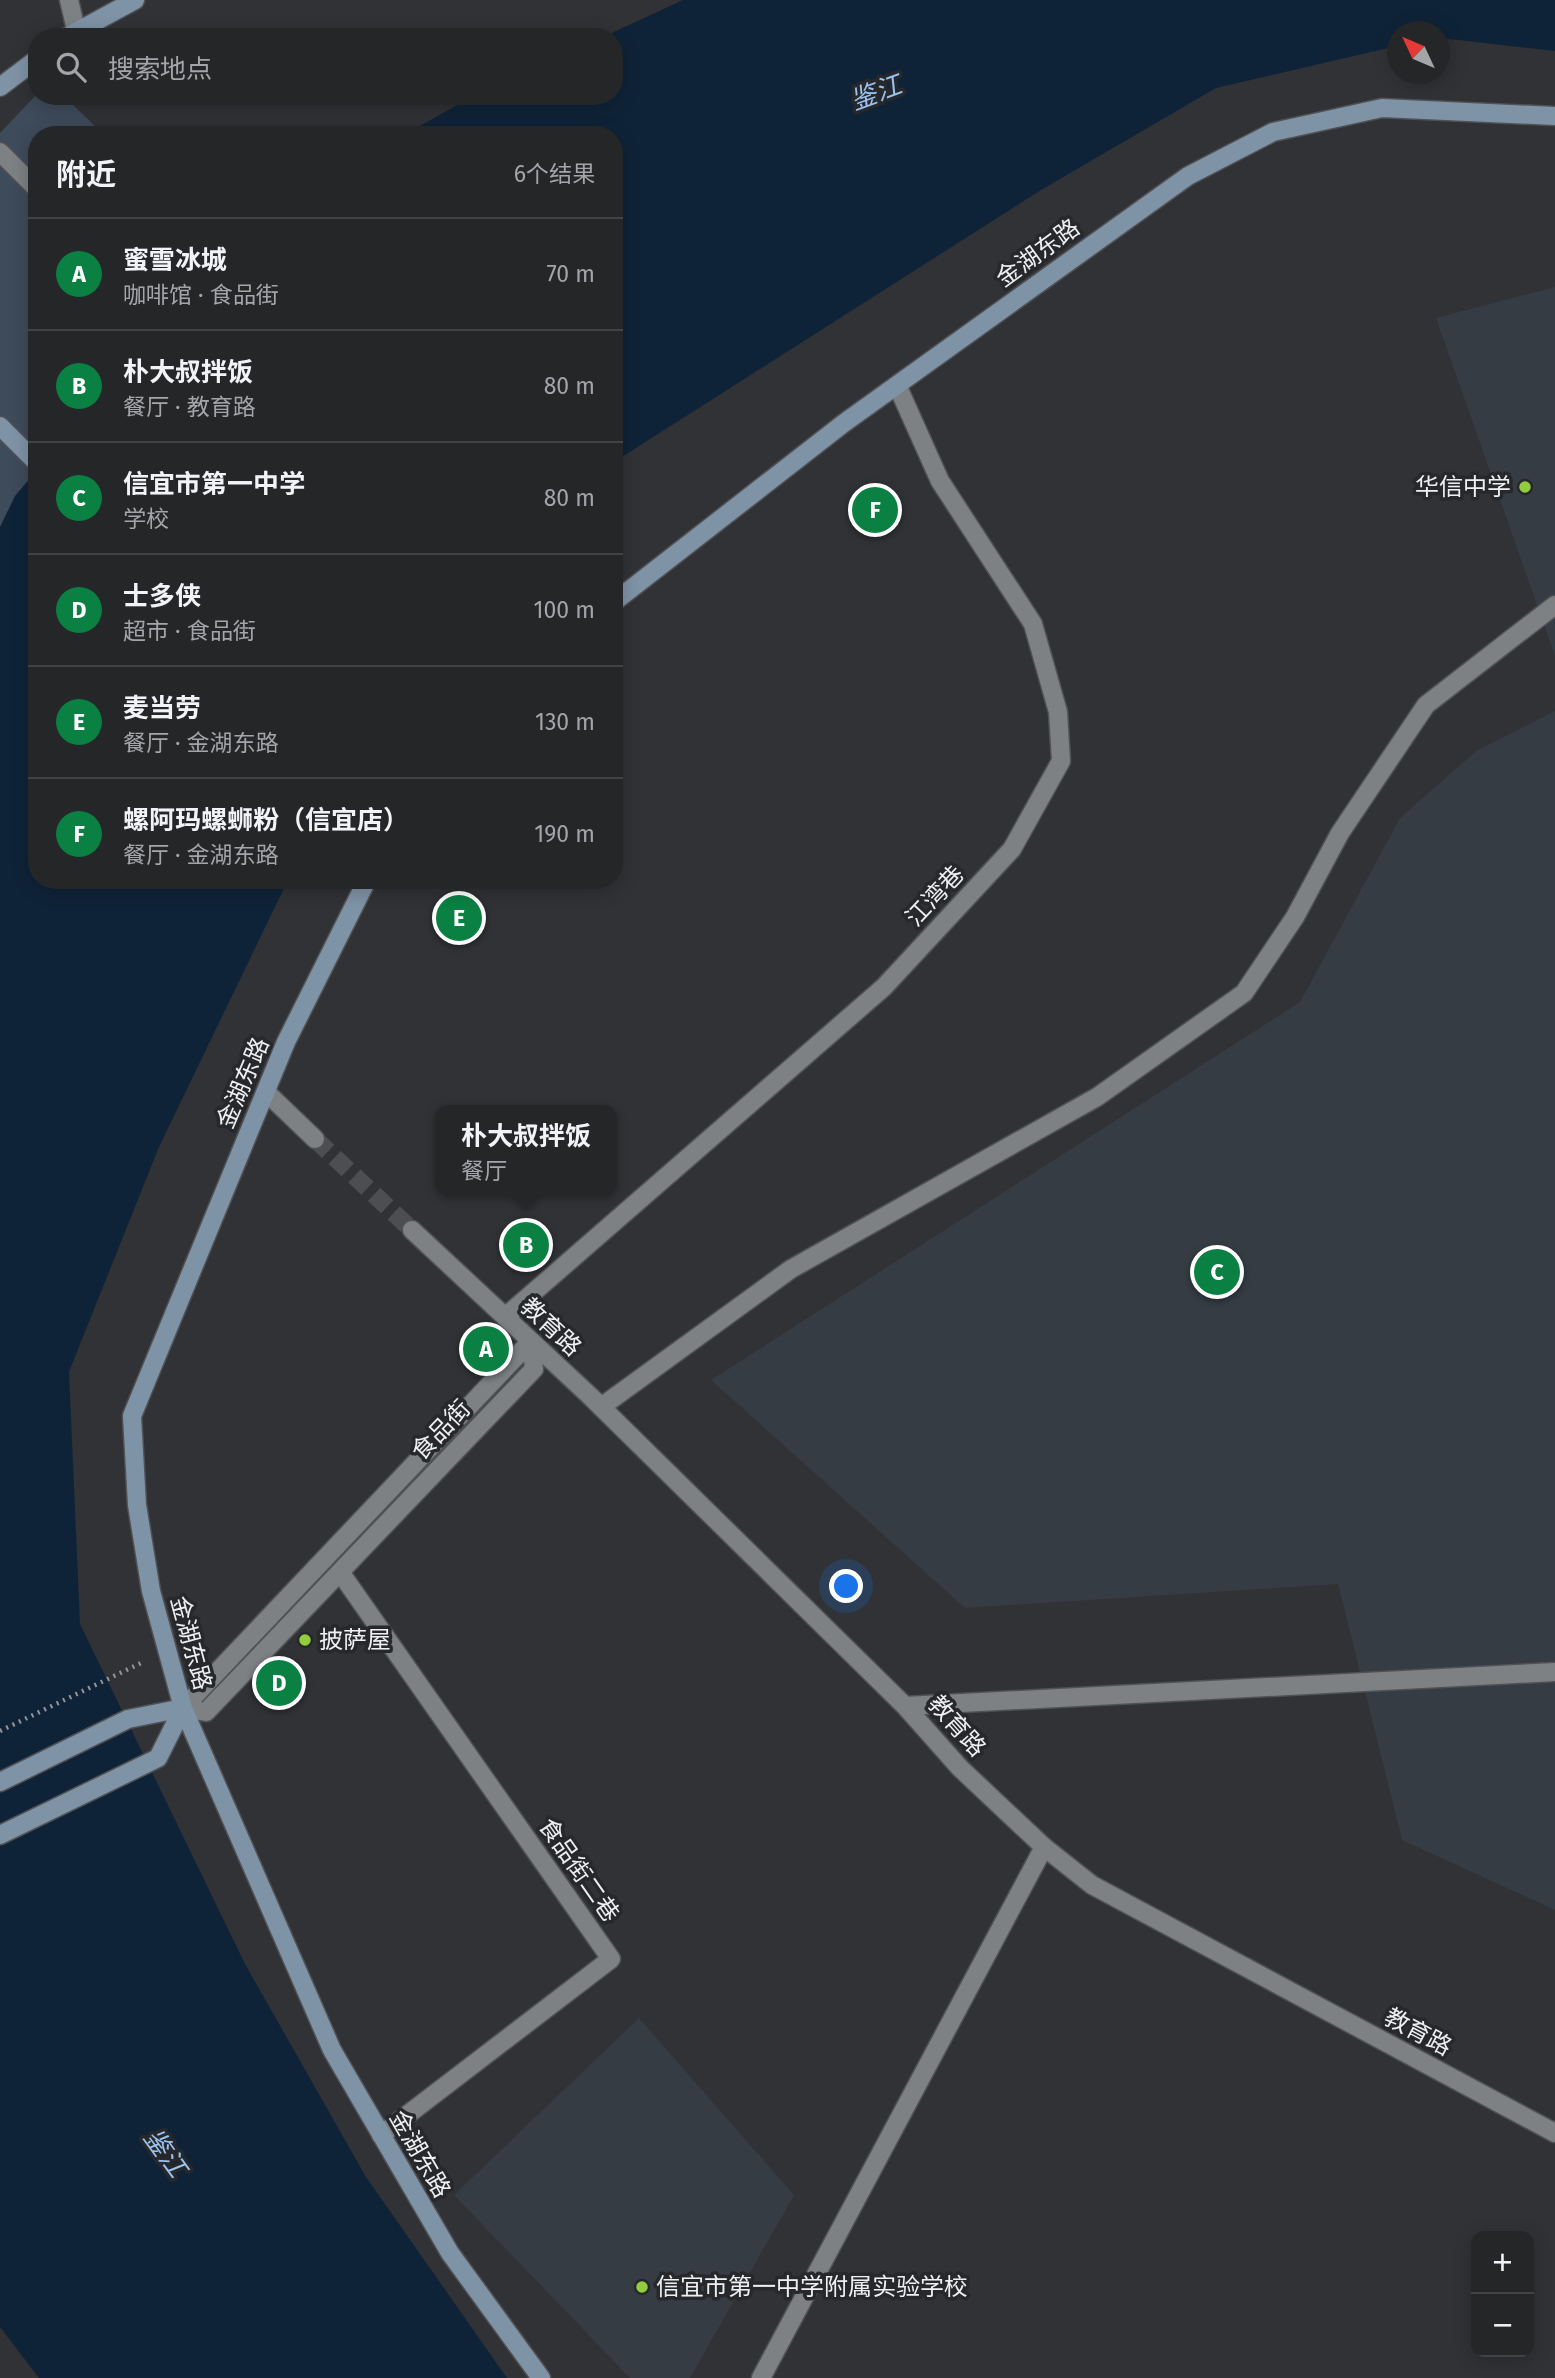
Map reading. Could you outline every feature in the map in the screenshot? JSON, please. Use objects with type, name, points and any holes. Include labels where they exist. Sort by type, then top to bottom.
[{"type":"main road","points":[[83,28],[135,0]]},
{"type":"main road","points":[[0,87],[28,67]]},
{"type":"main road","name":"金湖东路","points":[[623,595],[897,385],[1188,176],[1273,132],[1382,108],[1555,116]]},
{"type":"main road","points":[[0,426],[28,454]]},
{"type":"main road","name":"金湖东路","points":[[362,889],[286,1042],[132,1416],[136,1505],[151,1591],[183,1708],[332,2050],[450,2253],[541,2378]]},
{"type":"main road","points":[[0,1782],[128,1719],[183,1708]]},
{"type":"main road","points":[[0,1835],[158,1758],[183,1708]]},
{"type":"street","points":[[69,0],[71,28]]},
{"type":"street","points":[[0,152],[28,180]]},
{"type":"street","name":"江湾巷","points":[[505,1317],[884,988],[1012,849],[1061,761],[1058,712],[1033,624],[940,481],[897,385]]},
{"type":"street","points":[[601,1407],[791,1269],[1097,1097],[1244,993],[1295,917],[1340,833],[1426,705],[1555,605]]},
{"type":"street","points":[[265,1092],[315,1139]]},
{"type":"street","name":"教育路","points":[[412,1230],[601,1407],[905,1706],[960,1768],[1044,1847],[1092,1885],[1555,2133]]},
{"type":"street","name":"食品街","points":[[183,1708],[206,1712],[534,1369],[531,1341]]},
{"type":"street","name":"食品街","points":[[183,1708],[531,1341]]},
{"type":"street","name":"食品街二巷","points":[[340,1572],[611,1959],[382,2135]]},
{"type":"street","points":[[905,1706],[1555,1672]]},
{"type":"street","points":[[761,2378],[1044,1847]]},
{"type":"path","points":[[0,1731],[92,1685],[168,1652]]},
{"type":"shaded area","points":[[28,103],[73,105],[95,126],[28,126],[28,559],[0,533],[0,133]]},
{"type":"shaded area","name":"华信中学","points":[[1555,287],[1555,656],[1436,318]]},
{"type":"shaded area","points":[[1555,711],[1555,1910],[1402,1840],[1338,1584],[965,1608],[711,1380],[1300,1002],[1400,818],[1476,751]]},
{"type":"shaded area","name":"信宜市第一中学附属实验学校","points":[[639,2018],[794,2195],[690,2378],[630,2378],[454,2195]]},
{"type":"water","name":"鉴江","points":[[683,0],[1555,0],[1555,51],[1450,39],[1450,21],[1387,21],[1387,48],[1216,88],[1041,190],[623,456],[623,126],[420,126],[457,105],[623,105],[623,28]]},
{"type":"water","name":"鉴江","points":[[28,481],[28,889],[284,889],[159,1147],[69,1372],[80,1624],[245,1964],[366,2177],[507,2378],[39,2378],[0,2327],[0,527],[15,496]]},
{"type":"tunnel","points":[[315,1139],[412,1230]]},
{"type":"place","name":"华信中学","points":[[1525,487]]},
{"type":"place","name":"螺阿玛螺蛳粉（信宜店）","points":[[875,510]]},
{"type":"place","name":"麦当劳","points":[[459,918]]},
{"type":"place","name":"朴大叔拌饭","points":[[526,1245]]},
{"type":"place","name":"信宜市第一中学","points":[[1217,1272]]},
{"type":"place","name":"蜜雪冰城","points":[[486,1349]]},
{"type":"place","name":"披萨屋","points":[[305,1640]]},
{"type":"place","name":"士多侠","points":[[279,1683]]},
{"type":"place","name":"信宜市第一中学附属实验学校","points":[[642,2287]]}]
